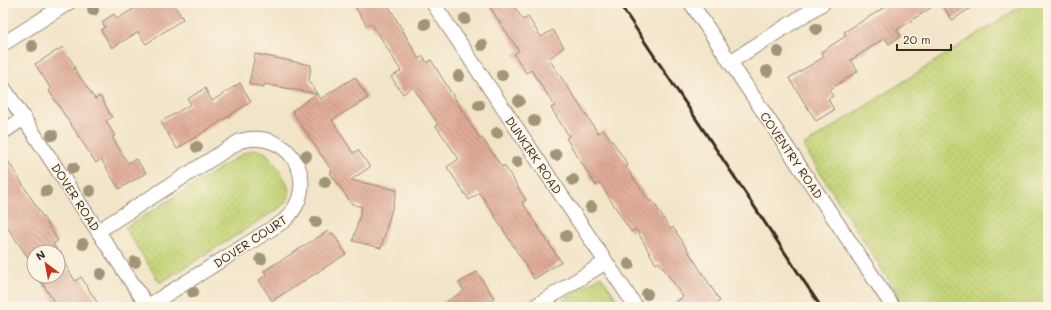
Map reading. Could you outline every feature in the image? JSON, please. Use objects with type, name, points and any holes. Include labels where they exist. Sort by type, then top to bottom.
[{"type":"street","points":[[3,44],[68,3]]},
{"type":"street","name":"DUNKIRK ROAD","points":[[433,3],[636,307]]},
{"type":"street","name":"COVENTRY ROAD","points":[[691,3],[893,307]]},
{"type":"street","points":[[730,62],[823,3]]},
{"type":"street","name":"DOVER ROAD","points":[[3,87],[148,307]]},
{"type":"street","points":[[3,132],[24,118]]},
{"type":"street","name":"DOVER COURT","points":[[98,231],[240,141],[256,138],[272,141],[282,147],[293,158],[300,173],[302,185],[299,201],[291,214],[284,221],[148,307]]},
{"type":"street","points":[[534,307],[606,262]]},
{"type":"green space","points":[[1026,3],[1048,3],[1048,307],[906,307],[803,146]]},
{"type":"green space","points":[[255,149],[264,152],[280,171],[289,190],[289,196],[286,201],[281,207],[160,283],[125,228],[244,153]]},
{"type":"green space","points":[[601,276],[622,307],[553,307]]},
{"type":"building","points":[[143,3],[173,3],[183,19],[146,44],[138,32],[112,48],[101,30],[105,27],[102,22],[114,14],[117,19]]},
{"type":"building","points":[[353,3],[387,3],[419,59],[423,56],[427,63],[431,60],[480,139],[482,138],[502,167],[504,165],[526,200],[522,202],[561,262],[534,279],[484,199],[479,193],[469,200],[447,167],[459,159],[436,126],[438,124],[413,87],[403,94],[391,77],[401,71],[378,33],[370,23],[367,26]]},
{"type":"building","points":[[487,3],[512,3],[523,20],[528,17],[541,37],[553,30],[564,47],[549,59],[598,133],[604,130],[628,165],[626,167],[650,202],[652,200],[670,229],[673,227],[720,301],[711,307],[668,307],[683,297],[659,262],[656,264],[636,229],[631,232],[600,183],[596,186],[566,138],[569,136],[551,108],[555,106],[531,70],[526,73],[514,54],[519,51]]},
{"type":"building","points":[[892,3],[938,3],[897,30],[901,36],[889,44],[885,38],[851,60],[858,71],[829,90],[833,96],[828,99],[834,110],[816,121],[789,78],[824,57],[821,52],[846,36],[844,32]]},
{"type":"building","points":[[941,3],[978,3],[952,20]]},
{"type":"building","points":[[63,47],[75,67],[74,68],[95,99],[100,96],[112,117],[106,121],[115,136],[112,137],[128,163],[136,159],[146,173],[119,189],[101,159],[96,163],[49,91],[51,89],[35,64]]},
{"type":"building","points":[[255,54],[311,65],[309,81],[317,94],[264,84],[264,87],[249,84]]},
{"type":"building","points":[[355,77],[368,98],[332,120],[353,153],[358,150],[370,167],[351,180],[397,190],[381,248],[353,241],[362,207],[352,204],[330,173],[332,171],[292,111],[317,94],[320,99]]},
{"type":"building","points":[[240,83],[251,102],[177,149],[161,122],[191,104],[188,99],[205,88],[212,101]]},
{"type":"building","points":[[3,153],[58,241],[53,244],[26,244],[26,254],[3,221]]},
{"type":"building","points":[[328,231],[330,234],[333,233],[346,254],[272,301],[259,280],[267,275],[264,271]]},
{"type":"building","points":[[66,266],[75,281],[81,277],[100,307],[57,307],[43,284],[66,284]]},
{"type":"building","points":[[477,272],[494,298],[481,307],[437,307],[464,291],[459,283]]},
{"type":"railway","points":[[619,3],[821,307]]}]
